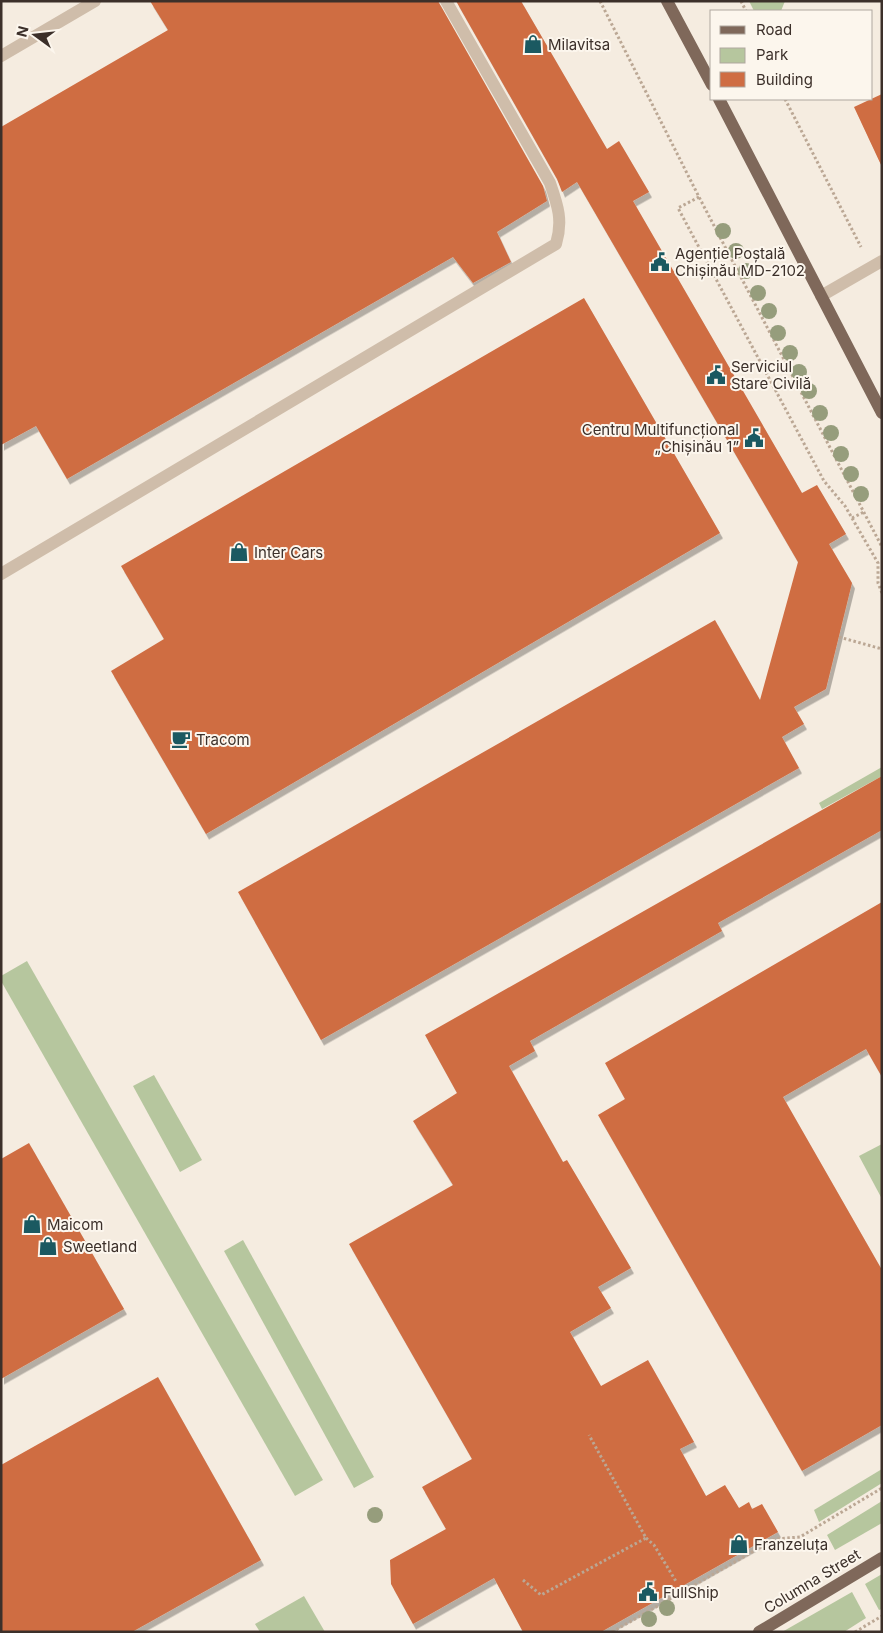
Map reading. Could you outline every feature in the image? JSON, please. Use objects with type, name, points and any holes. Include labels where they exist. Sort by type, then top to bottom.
[{"type":"main road","points":[[667,1],[710,81]]},
{"type":"main road","points":[[720,100],[882,413]]},
{"type":"main road","name":"Columna Street","points":[[759,1632],[882,1558]]},
{"type":"street","points":[[1,56],[95,1]]},
{"type":"street","points":[[1,574],[556,244],[560,228],[558,204],[550,183],[446,1]]},
{"type":"street","points":[[821,296],[876,264]]},
{"type":"path","points":[[600,1],[698,197],[882,547]]},
{"type":"path","points":[[786,100],[876,264]]},
{"type":"path","points":[[698,197],[678,208],[824,480],[852,518],[878,562],[878,583],[882,593]]},
{"type":"path","points":[[852,518],[864,512]]},
{"type":"path","points":[[839,637],[882,648]]},
{"type":"path","points":[[589,1435],[646,1538],[654,1545],[677,1583]]},
{"type":"path","points":[[612,1632],[775,1539],[800,1537],[882,1488]]},
{"type":"path","points":[[523,1580],[541,1595],[646,1538]]},
{"type":"path","points":[[855,1632],[882,1616]]},
{"type":"green space","points":[[749,1],[785,1],[781,10],[754,10]]},
{"type":"green space","points":[[882,767],[882,776],[822,809],[819,803]]},
{"type":"green space","points":[[27,961],[323,1480],[295,1496],[1,981],[1,976]]},
{"type":"green space","points":[[154,1075],[202,1160],[180,1172],[133,1086]]},
{"type":"green space","points":[[882,1144],[882,1199],[859,1156]]},
{"type":"green space","points":[[243,1240],[374,1477],[354,1488],[224,1251]]},
{"type":"green space","points":[[882,1469],[882,1483],[819,1522],[814,1510]]},
{"type":"green space","points":[[882,1501],[882,1523],[835,1550],[827,1535]]},
{"type":"green space","points":[[882,1574],[882,1609],[879,1610],[865,1584]]},
{"type":"green space","points":[[852,1592],[866,1618],[844,1632],[782,1632]]},
{"type":"green space","points":[[304,1596],[325,1632],[260,1632],[255,1624]]},
{"type":"building","points":[[150,1],[438,1],[543,186],[547,201],[497,232],[511,262],[473,283],[453,257],[67,479],[36,426],[1,445],[1,127],[168,30]]},
{"type":"building","points":[[456,1],[521,1],[607,149],[619,141],[649,192],[633,201],[802,493],[817,485],[846,534],[829,544],[852,583],[826,689],[794,707],[804,724],[782,737],[799,768],[321,1040],[238,892],[715,620],[760,700],[798,562],[577,182],[562,192],[557,179]]},
{"type":"building","points":[[882,94],[882,167],[854,107],[873,100],[873,98]]},
{"type":"building","points":[[584,298],[720,533],[206,834],[111,671],[164,639],[121,566]]},
{"type":"building","points":[[882,776],[882,830],[718,923],[722,931],[530,1041],[535,1051],[509,1066],[563,1162],[567,1160],[631,1268],[598,1287],[611,1308],[570,1332],[601,1386],[648,1360],[694,1442],[680,1449],[706,1496],[725,1485],[739,1508],[749,1502],[752,1509],[762,1504],[778,1532],[601,1632],[523,1632],[494,1578],[413,1624],[391,1584],[390,1560],[446,1529],[422,1487],[472,1459],[349,1244],[453,1185],[413,1121],[457,1093],[425,1035]]},
{"type":"building","points":[[882,902],[882,1077],[866,1049],[783,1097],[882,1270],[882,1425],[802,1471],[598,1115],[625,1099],[605,1063]]},
{"type":"building","points":[[29,1143],[124,1309],[1,1379],[1,1159]]},
{"type":"building","points":[[158,1377],[261,1560],[132,1632],[1,1632],[1,1465]]},
{"type":"place","name":"Milavitsa","points":[[533,44]]},
{"type":"place","name":"Agenție Poștală Chișinău MD-2102","points":[[660,262]]},
{"type":"place","name":"Serviciul Stare Civilă","points":[[716,375]]},
{"type":"place","name":"Centru Multifuncțional „Chișinău 1”","points":[[754,438]]},
{"type":"place","name":"Inter Cars","points":[[239,552]]},
{"type":"place","name":"Tracom","points":[[181,739]]},
{"type":"place","name":"Maicom","points":[[32,1224]]},
{"type":"place","name":"Sweetland","points":[[48,1246]]},
{"type":"place","name":"Franzeluța","points":[[739,1544]]},
{"type":"place","name":"FullShip","points":[[648,1592]]}]
